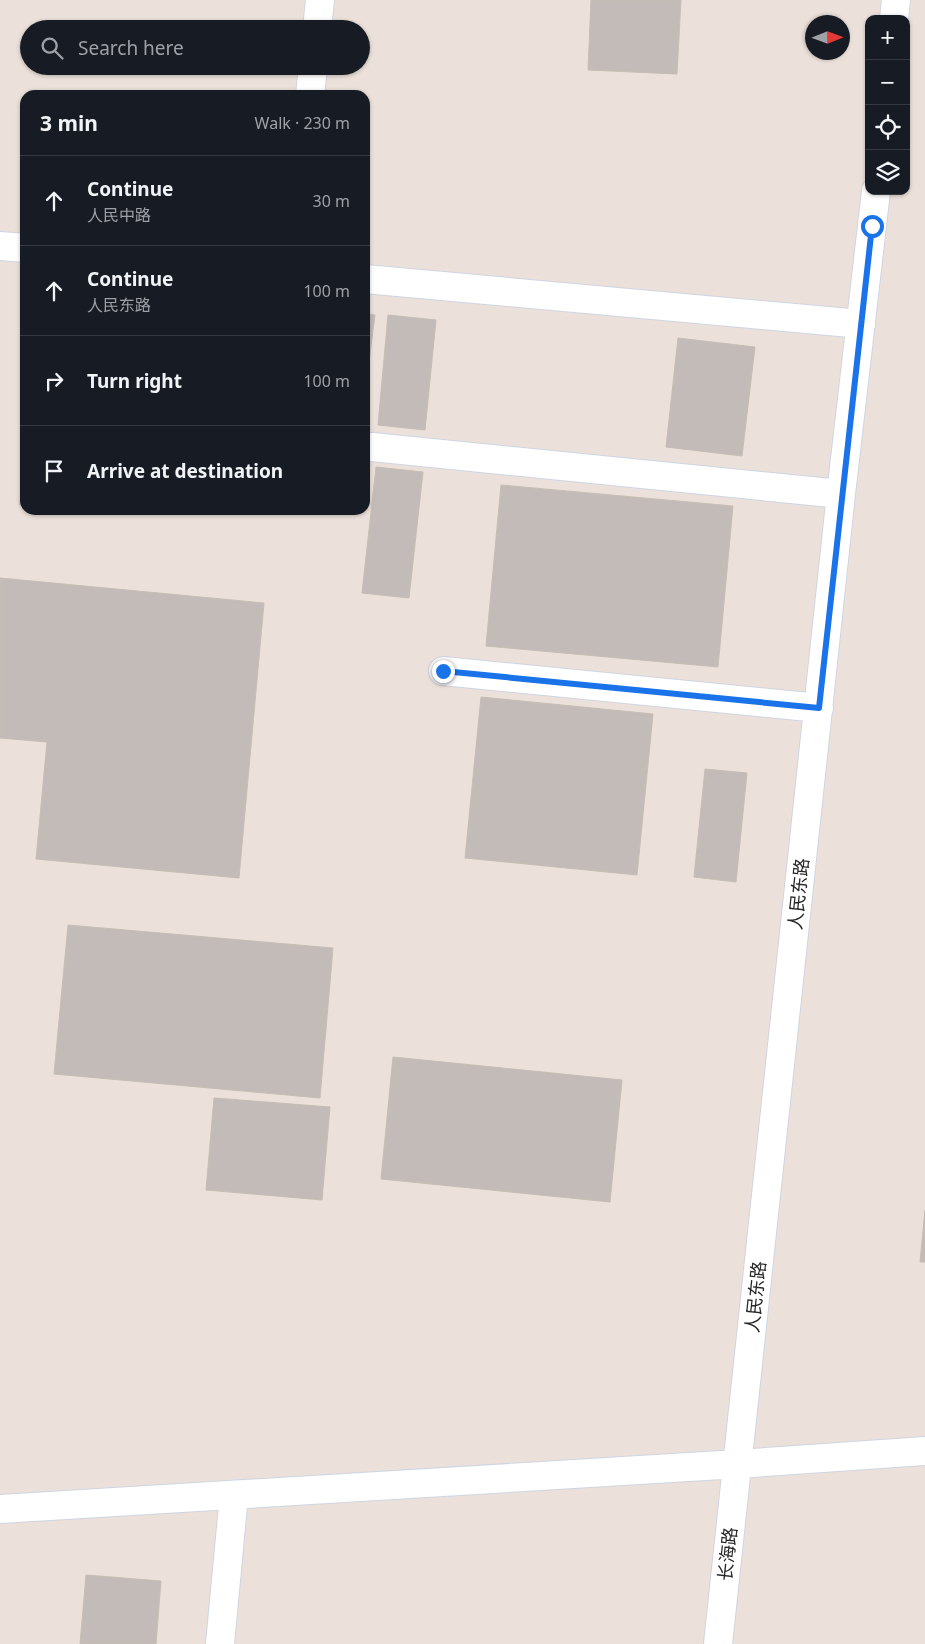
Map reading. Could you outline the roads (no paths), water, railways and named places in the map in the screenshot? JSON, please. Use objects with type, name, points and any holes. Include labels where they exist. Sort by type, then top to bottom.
[{"type":"street","points":[[318,20],[320,0]]},
{"type":"street","points":[[894,15],[896,0]]},
{"type":"street","points":[[311,90],[312,75]]},
{"type":"street","name":"人民东路","points":[[738,1464],[876,195]]},
{"type":"street","points":[[0,246],[20,248]]},
{"type":"street","points":[[370,279],[861,324]]},
{"type":"street","points":[[372,447],[842,494]]},
{"type":"street","points":[[443,671],[819,708]]},
{"type":"street","points":[[0,1509],[925,1451]]},
{"type":"street","name":"长海路","points":[[718,1644],[738,1464]]},
{"type":"street","points":[[220,1644],[234,1495]]}]
